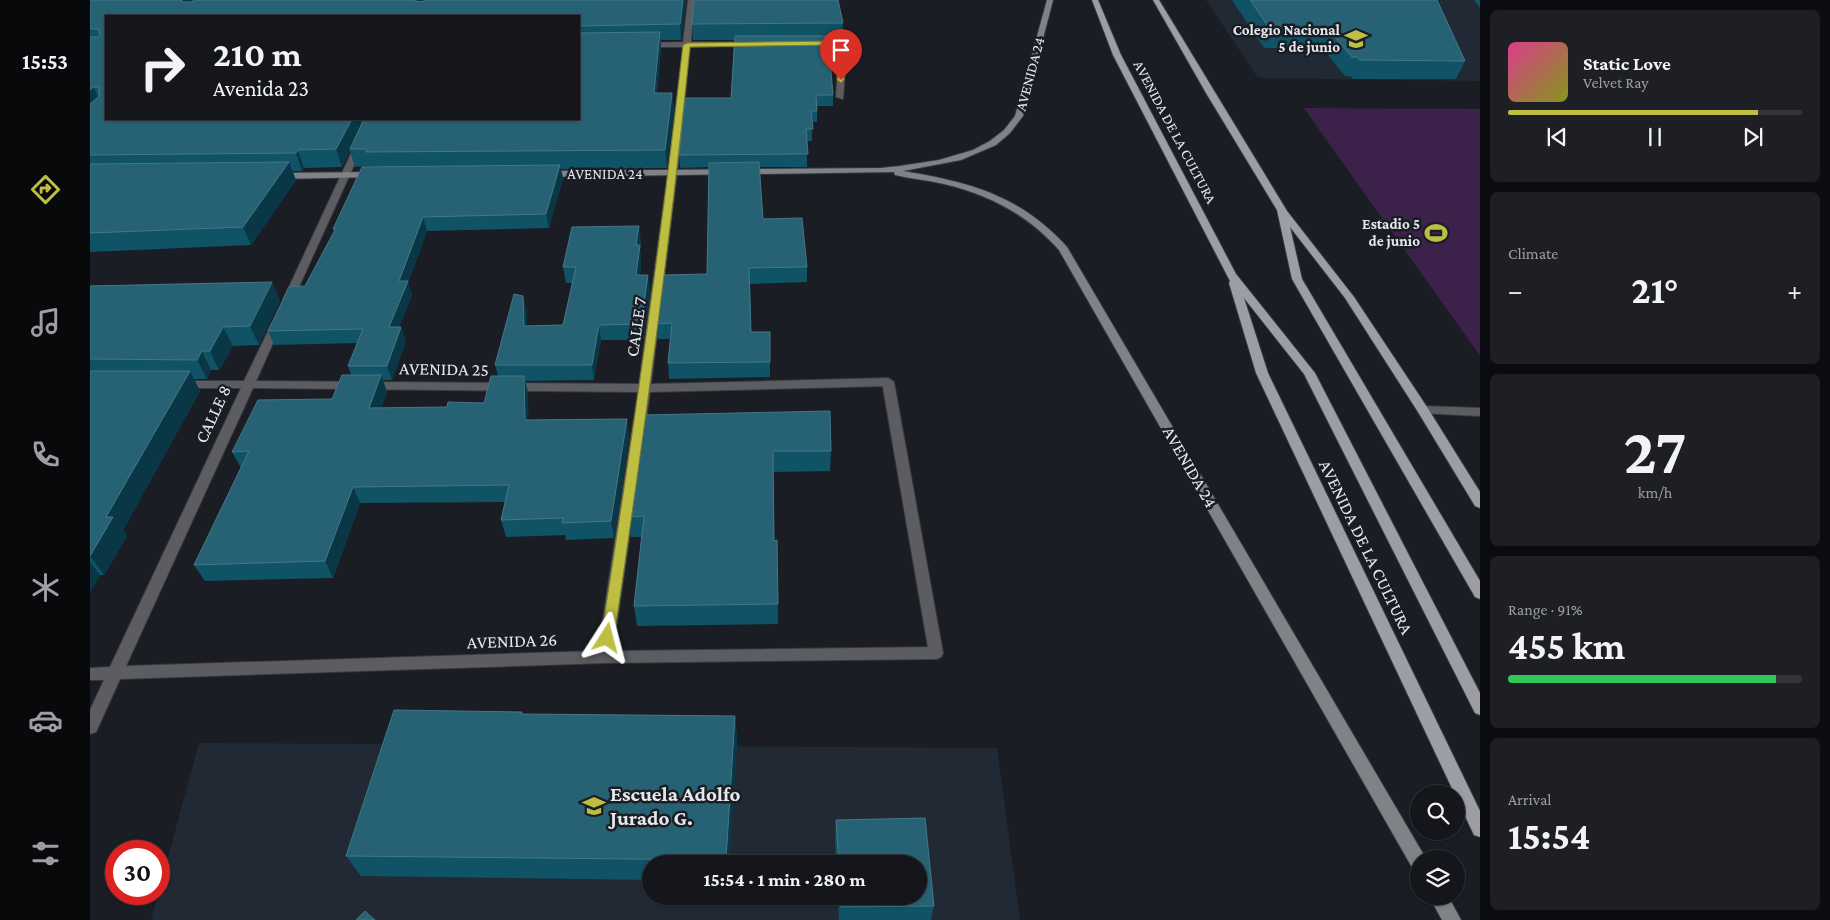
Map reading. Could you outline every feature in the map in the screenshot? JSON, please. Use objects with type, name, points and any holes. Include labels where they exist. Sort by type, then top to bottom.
[{"type":"main road","name":"AVENIDA 24","points":[[534,174],[881,171],[920,166],[970,154],[1000,138],[1012,127],[1019,116],[1050,0]]},
{"type":"main road","name":"AVENIDA DE LA CULTURA","points":[[1095,0],[1116,55],[1231,275],[1262,373],[1480,829]]},
{"type":"main road","points":[[1156,0],[1210,93],[1282,210],[1349,297],[1423,410],[1480,503]]},
{"type":"main road","name":"AVENIDA 24","points":[[881,171],[926,177],[978,191],[1001,200],[1023,212],[1054,237],[1063,249],[1411,850]]},
{"type":"main road","points":[[267,176],[385,175]]},
{"type":"main road","points":[[1282,210],[1297,279],[1480,593]]},
{"type":"main road","name":"AVENIDA DE LA CULTURA","points":[[1231,275],[1308,373],[1480,708]]},
{"type":"main road","points":[[1443,905],[1452,920]]},
{"type":"street","name":"CALLE 7","points":[[604,657],[645,388],[674,174],[691,0]]},
{"type":"street","points":[[802,43],[831,43],[843,47],[840,97]]},
{"type":"street","points":[[638,45],[754,44]]},
{"type":"street","name":"CALLE 8","points":[[90,727],[371,120]]},
{"type":"street","name":"AVENIDA 25","points":[[170,384],[645,388],[888,382],[936,653]]},
{"type":"street","points":[[1423,410],[1480,412]]},
{"type":"street","name":"AVENIDA 26","points":[[90,674],[604,657],[936,653]]},
{"type":"shaded area","name":"Colegio Nacional 5 de junio","points":[[1206,0],[1480,0],[1480,81],[1258,78]]},
{"type":"shaded area","name":"Estadio 5 de junio","points":[[1304,108],[1480,109],[1480,356]]},
{"type":"shaded area","name":"Escuela Adolfo Jurado G.","points":[[199,743],[997,748],[1020,920],[151,920],[155,905],[170,905],[170,850]]},
{"type":"building","points":[[90,0],[182,0],[182,2],[192,2],[194,0],[416,0],[416,2],[426,0],[683,0],[680,24],[580,26],[580,15],[105,15],[105,120],[351,120],[336,149],[298,150],[296,153],[90,155],[90,104],[99,96],[99,87],[93,87],[90,90],[90,37],[98,37],[100,35],[98,29],[90,29]]},
{"type":"building","points":[[694,0],[838,0],[843,23],[692,24]]},
{"type":"building","points":[[1250,0],[1437,0],[1465,61],[1360,60],[1357,57],[1352,57],[1329,30],[1270,29]]},
{"type":"building","points":[[660,32],[654,93],[672,93],[665,150],[366,152],[367,149],[350,149],[364,120],[580,120],[580,33]]},
{"type":"building","points":[[735,36],[828,36],[833,95],[816,95],[817,111],[811,111],[813,129],[806,129],[808,154],[679,155],[685,98],[731,98]]},
{"type":"building","points":[[289,162],[243,227],[90,233],[90,164]]},
{"type":"building","points":[[759,162],[763,219],[802,218],[807,267],[749,268],[751,332],[770,332],[770,362],[668,363],[672,323],[657,324],[663,275],[707,274],[709,163]]},
{"type":"building","points":[[560,165],[546,214],[423,217],[399,281],[408,281],[389,327],[401,327],[387,366],[348,366],[363,329],[268,331],[289,287],[305,286],[336,228],[333,229],[362,167]]},
{"type":"building","points":[[639,226],[636,245],[640,245],[636,275],[648,275],[641,324],[599,325],[592,365],[495,365],[514,294],[523,296],[524,326],[563,325],[576,267],[563,267],[572,227]]},
{"type":"building","points":[[272,282],[250,326],[223,327],[210,351],[202,351],[197,360],[90,359],[90,286]]},
{"type":"building","points":[[90,371],[190,371],[106,517],[113,517],[90,556]]},
{"type":"building","points":[[342,375],[381,375],[369,408],[447,407],[448,402],[484,403],[491,376],[524,376],[525,420],[627,419],[611,521],[562,523],[563,518],[501,520],[509,485],[353,487],[325,561],[194,565],[249,451],[232,452],[258,400],[332,399]]},
{"type":"building","points":[[830,411],[831,451],[773,451],[774,541],[777,540],[778,604],[634,606],[644,516],[628,517],[643,415]]},
{"type":"building","points":[[394,710],[522,712],[521,714],[735,716],[726,855],[642,855],[642,859],[346,856]]},
{"type":"building","points":[[925,818],[934,906],[841,907],[841,905],[927,905],[927,855],[838,855],[836,820]]},
{"type":"building","points":[[365,911],[375,920],[356,920]]},
{"type":"place","name":"Colegio Nacional 5 de junio","points":[[1356,39]]},
{"type":"place","name":"Estadio 5 de junio","points":[[1436,233]]},
{"type":"place","name":"Escuela Adolfo Jurado G.","points":[[594,806]]},
{"type":"route","points":[[607,638],[645,388],[674,174],[687,45],[836,43],[843,47],[841,80]]}]
